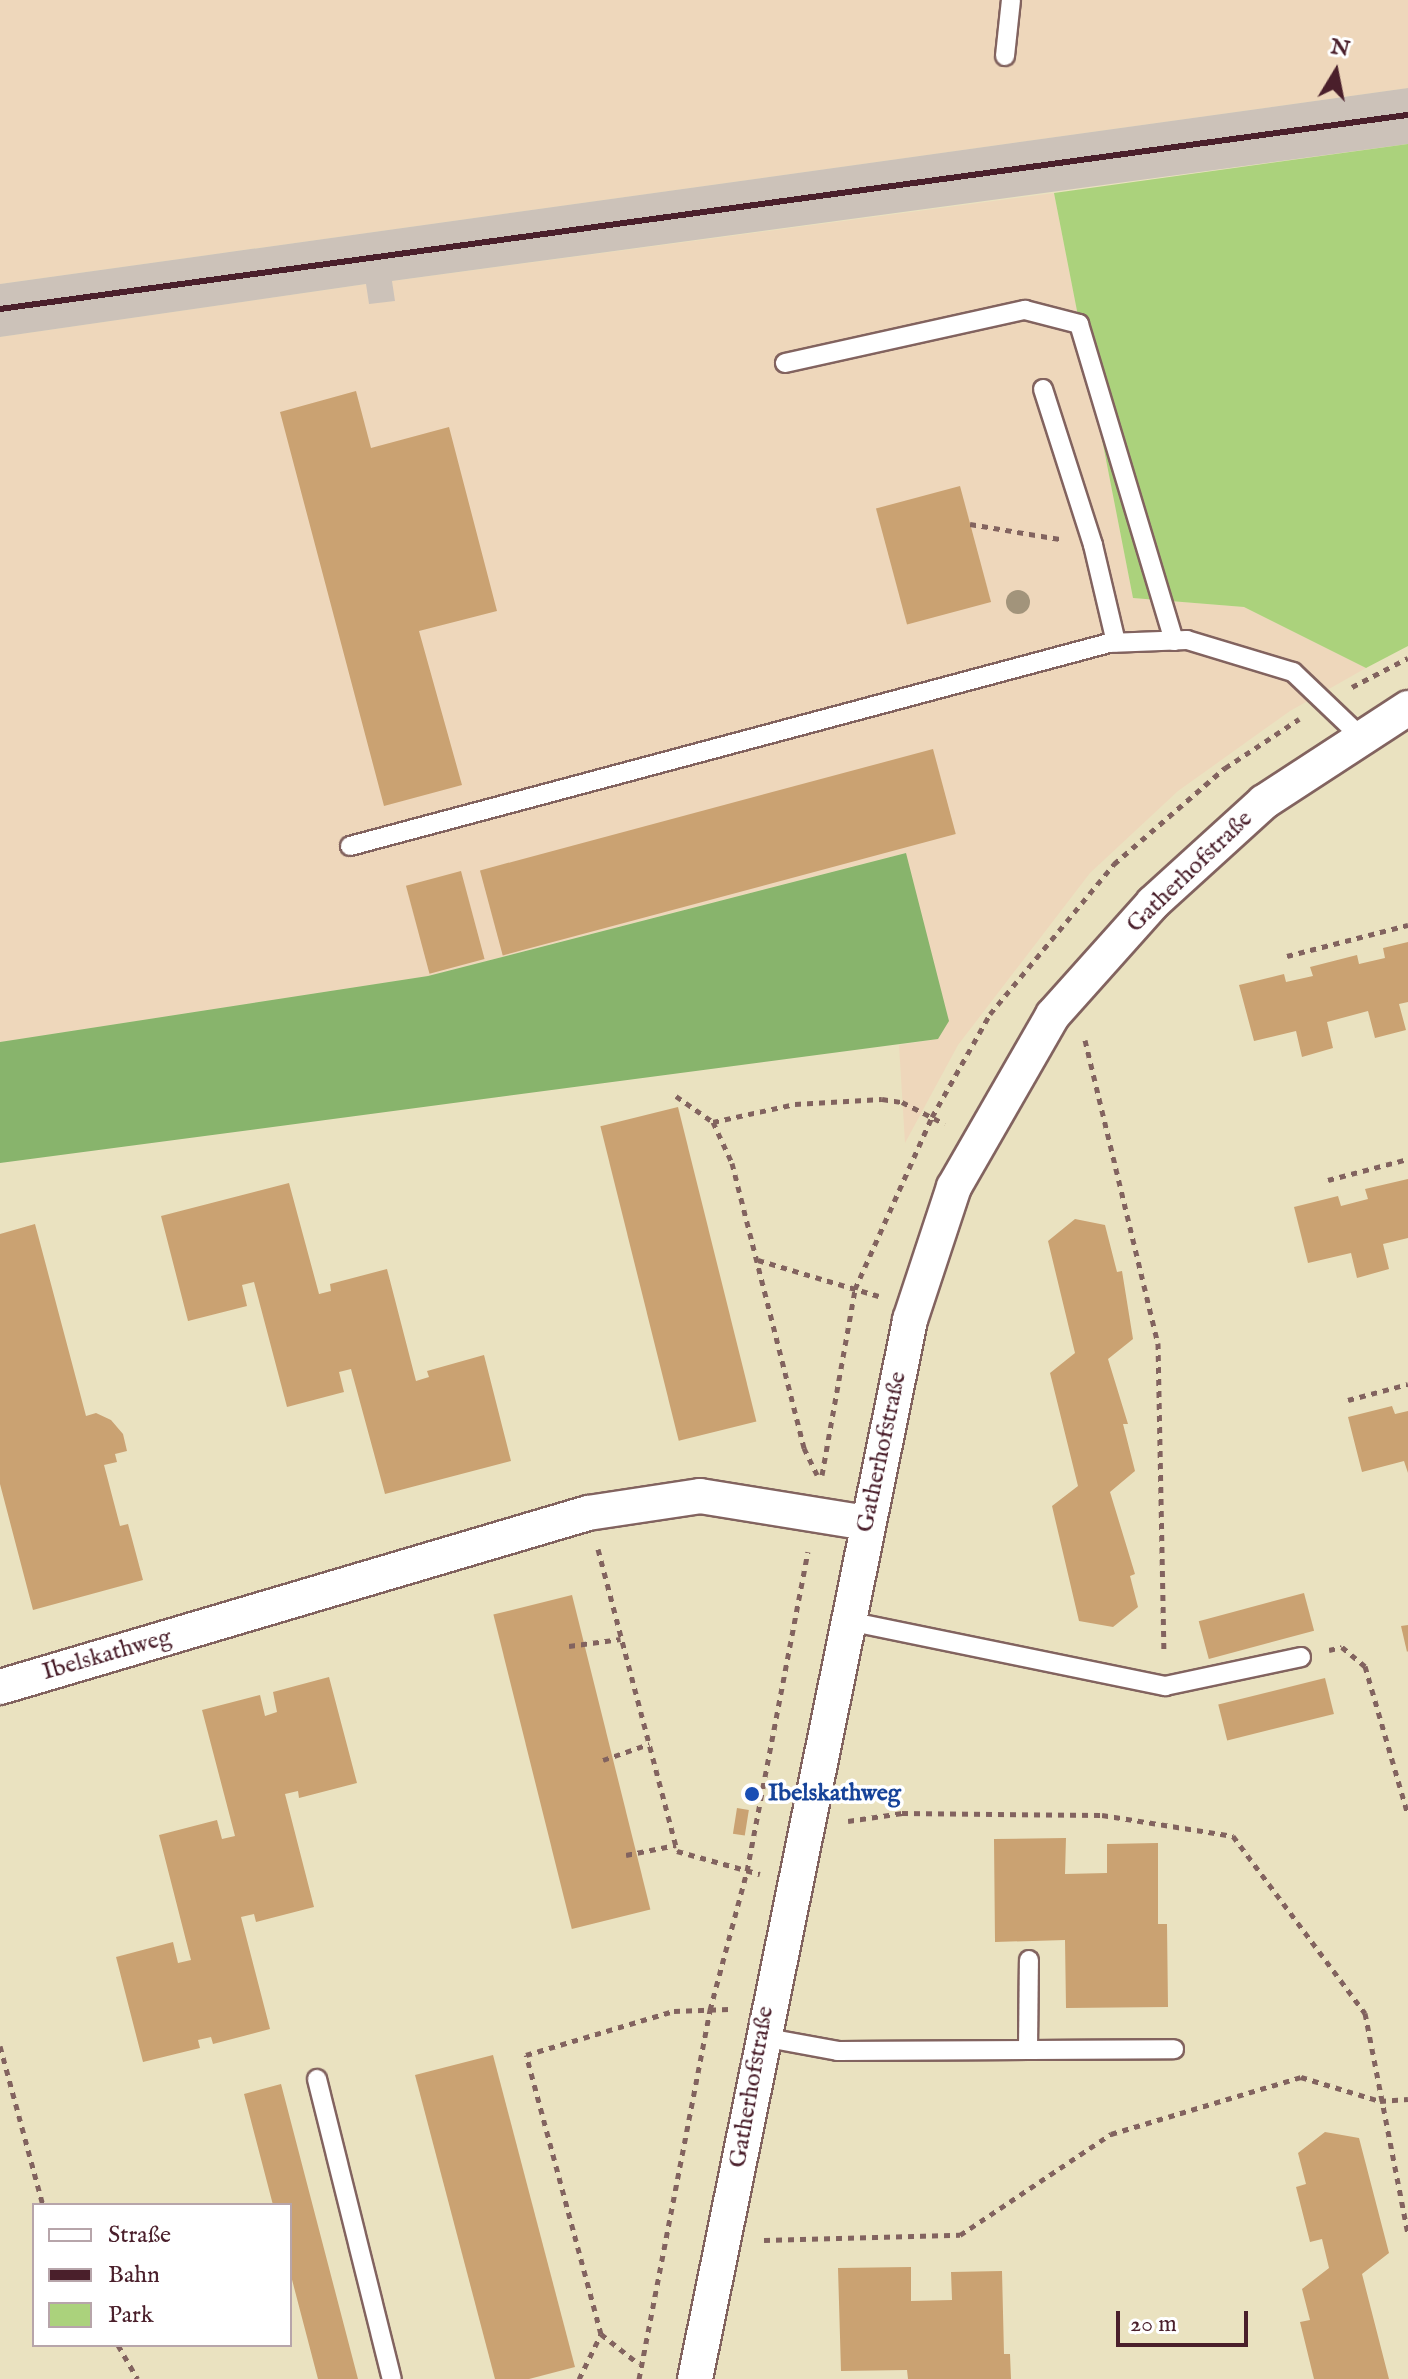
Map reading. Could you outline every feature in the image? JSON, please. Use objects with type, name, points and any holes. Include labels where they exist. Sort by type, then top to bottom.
[{"type":"street","name":"Gatherhofstraße","points":[[695,2379],[764,2023],[910,1320],[954,1187],[1053,1015],[1153,903],[1264,802],[1408,708]]},
{"type":"street","name":"Ibelskathweg","points":[[0,1687],[588,1513],[700,1496],[867,1523]]},
{"type":"lane","points":[[1005,56],[1011,0]]},
{"type":"lane","points":[[785,363],[1025,310],[1079,324],[1174,641]]},
{"type":"lane","points":[[1043,389],[1093,545],[1116,642]]},
{"type":"lane","points":[[350,846],[1116,642],[1174,641],[1293,672],[1362,738]]},
{"type":"lane","points":[[848,1621],[1165,1686],[1301,1657]]},
{"type":"lane","points":[[1028,2049],[1029,1960]]},
{"type":"lane","points":[[764,2023],[838,2051],[1174,2049]]},
{"type":"lane","points":[[317,2079],[392,2379]]},
{"type":"path","points":[[970,524],[1093,545]]},
{"type":"path","points":[[1287,956],[1408,925]]},
{"type":"path","points":[[1073,992],[1158,1343],[1165,1686]]},
{"type":"path","points":[[676,1096],[713,1122],[732,1163],[804,1448],[821,1483]]},
{"type":"path","points":[[713,1122],[795,1104],[882,1099],[902,1102],[979,1144]]},
{"type":"path","points":[[1328,1180],[1408,1159]]},
{"type":"path","points":[[757,1260],[851,1287]]},
{"type":"path","points":[[1348,1400],[1408,1384]]},
{"type":"path","points":[[588,1513],[677,1851],[793,1884]]},
{"type":"path","points":[[569,1646],[621,1639]]},
{"type":"path","points":[[1301,1657],[1342,1647],[1365,1666],[1408,1815]]},
{"type":"path","points":[[603,1760],[649,1744]]},
{"type":"path","points":[[805,1828],[902,1813],[1102,1815],[1233,1836],[1365,2013],[1408,2235]]},
{"type":"path","points":[[626,1855],[676,1845]]},
{"type":"path","points":[[639,2364],[601,2334],[526,2055],[674,2011],[764,2023]]},
{"type":"path","points":[[0,2046],[42,2203]]},
{"type":"path","points":[[724,2240],[960,2235],[1111,2134],[1301,2077],[1380,2101],[1408,2099]]},
{"type":"path","points":[[579,2379],[601,2334]]},
{"type":"path","points":[[119,2347],[138,2379]]},
{"type":"shaded area","points":[[0,0],[1408,0],[1408,88],[0,284]]},
{"type":"shaded area","points":[[1408,88],[1408,144],[392,281],[395,301],[369,304],[366,284],[0,337],[0,284]]},
{"type":"shaded area","points":[[1054,193],[1133,598],[1244,607],[1366,668],[1290,711],[1178,791],[1090,873],[958,1045],[905,1143],[899,1045],[938,1039],[905,853],[428,976],[0,1042],[0,337],[367,284],[369,303],[394,301],[392,281]]},
{"type":"green space","points":[[1408,144],[1408,646],[1366,668],[1244,607],[1133,598],[1054,193]]},
{"type":"green space","points":[[906,853],[949,1021],[938,1039],[0,1163],[0,1042],[428,976]]},
{"type":"building","points":[[356,391],[371,448],[449,427],[497,611],[419,631],[462,785],[384,806],[280,412]]},
{"type":"building","points":[[960,486],[991,602],[907,624],[876,509]]},
{"type":"building","points":[[933,749],[956,834],[503,955],[480,870]]},
{"type":"building","points":[[461,871],[485,959],[429,974],[406,886]]},
{"type":"building","points":[[1408,942],[1408,1002],[1399,1004],[1406,1030],[1375,1038],[1368,1011],[1327,1022],[1333,1048],[1302,1057],[1296,1031],[1254,1041],[1239,985],[1284,974],[1286,982],[1313,976],[1310,967],[1357,955],[1359,964],[1385,958],[1383,948]]},
{"type":"building","points":[[678,1107],[756,1421],[679,1441],[600,1126]]},
{"type":"building","points":[[1408,1179],[1408,1238],[1383,1244],[1389,1269],[1357,1278],[1351,1253],[1308,1263],[1294,1207],[1338,1196],[1341,1206],[1368,1199],[1365,1189]]},
{"type":"building","points":[[289,1183],[319,1294],[331,1291],[330,1284],[387,1269],[416,1381],[429,1377],[427,1371],[484,1355],[511,1461],[385,1494],[351,1369],[339,1372],[344,1392],[287,1407],[254,1282],[242,1285],[247,1306],[188,1321],[161,1216]]},
{"type":"building","points":[[1075,1219],[1105,1225],[1117,1272],[1122,1271],[1133,1339],[1108,1359],[1128,1424],[1123,1424],[1135,1471],[1110,1492],[1135,1574],[1130,1576],[1138,1607],[1113,1627],[1079,1621],[1052,1506],[1078,1486],[1050,1373],[1075,1353],[1048,1241]]},
{"type":"building","points":[[35,1224],[86,1416],[96,1413],[111,1420],[123,1434],[127,1451],[115,1454],[117,1462],[104,1465],[120,1526],[128,1524],[143,1580],[33,1610],[0,1484],[0,1234]]},
{"type":"building","points":[[1392,1406],[1395,1414],[1408,1411],[1408,1473],[1404,1461],[1362,1472],[1348,1417]]},
{"type":"building","points":[[1304,1593],[1314,1631],[1209,1659],[1199,1621]]},
{"type":"building","points":[[572,1595],[650,1909],[572,1929],[493,1615]]},
{"type":"building","points":[[1408,1625],[1408,1651],[1407,1652],[1401,1626]]},
{"type":"building","points":[[329,1677],[357,1783],[299,1798],[298,1791],[285,1794],[314,1907],[256,1922],[254,1914],[241,1917],[270,2029],[213,2044],[211,2037],[198,2040],[200,2048],[143,2062],[116,1957],[173,1942],[178,1963],[191,1960],[159,1835],[217,1820],[222,1839],[235,1836],[202,1710],[260,1695],[265,1716],[277,1712],[273,1692]]},
{"type":"building","points":[[1325,1678],[1334,1714],[1227,1741],[1218,1705]]},
{"type":"building","points":[[737,1808],[749,1810],[745,1836],[733,1834]]},
{"type":"building","points":[[1066,1838],[1065,1874],[1107,1873],[1107,1844],[1158,1843],[1158,1924],[1167,1924],[1168,2007],[1066,2008],[1065,1940],[995,1942],[994,1839]]},
{"type":"building","points":[[493,2055],[575,2367],[529,2379],[495,2379],[415,2075]]},
{"type":"building","points":[[281,2084],[358,2379],[318,2379],[292,2280],[292,2203],[272,2203],[244,2094]]},
{"type":"building","points":[[1325,2132],[1359,2138],[1389,2253],[1362,2274],[1389,2379],[1314,2379],[1300,2322],[1310,2320],[1302,2289],[1329,2268],[1322,2239],[1310,2242],[1296,2187],[1306,2184],[1298,2153]]},
{"type":"building","points":[[911,2267],[911,2301],[952,2300],[951,2272],[1002,2271],[1004,2354],[1010,2354],[1011,2379],[908,2379],[907,2370],[841,2371],[838,2268]]},
{"type":"railway","points":[[0,309],[1408,115]]},
{"type":"place","name":"Ibelskathweg","points":[[752,1794]]}]
